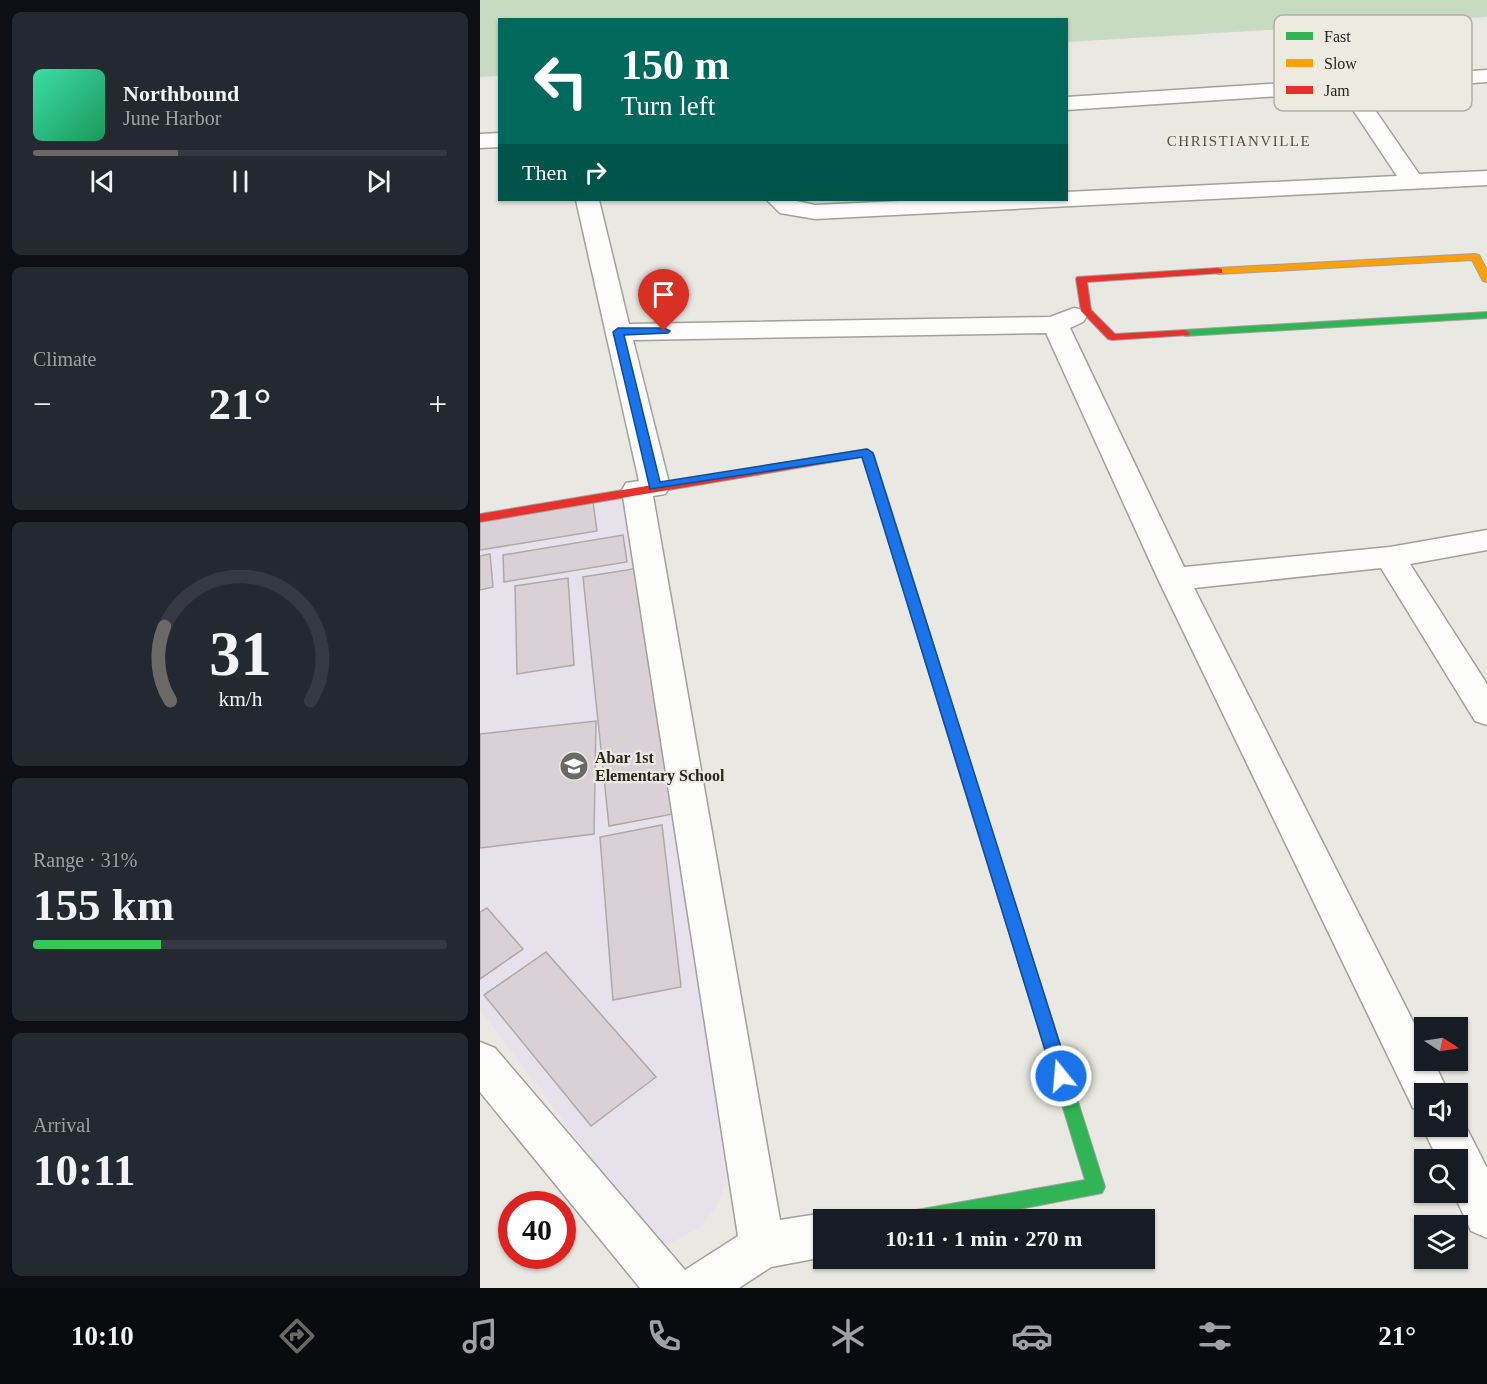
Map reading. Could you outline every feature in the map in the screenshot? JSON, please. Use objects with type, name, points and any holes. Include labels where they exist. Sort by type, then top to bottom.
[{"type":"street","points":[[1472,77],[1487,76]]},
{"type":"street","points":[[1068,104],[1274,90]]},
{"type":"street","points":[[1364,111],[1412,182]]},
{"type":"street","points":[[480,141],[498,140]]},
{"type":"street","points":[[1068,199],[1487,178]]},
{"type":"street","points":[[587,201],[618,332],[646,488],[762,1245]]},
{"type":"street","points":[[780,201],[788,208],[815,212],[1034,201]]},
{"type":"street","points":[[1487,279],[1475,257],[1081,279],[1086,311],[1112,337],[1487,315]]},
{"type":"street","points":[[618,332],[1055,325],[1086,311]]},
{"type":"street","points":[[1055,325],[1174,579],[1423,1083]]},
{"type":"street","points":[[480,518],[646,488],[867,453],[1096,1187],[973,1209]]},
{"type":"street","points":[[1174,579],[1390,557],[1487,540]]},
{"type":"street","points":[[1390,557],[1487,712]]},
{"type":"street","points":[[480,1061],[670,1288]]},
{"type":"street","points":[[1450,1137],[1485,1207]]},
{"type":"street","points":[[698,1288],[762,1245],[813,1237]]},
{"type":"shaded area","name":"Abar 1st Elementary School","points":[[631,497],[726,1181],[717,1205],[702,1226],[660,1249],[480,1010],[480,522]]},
{"type":"green space","points":[[480,0],[1487,0],[1487,17],[1472,18],[1472,15],[1274,15],[1274,30],[1068,42],[1068,18],[498,18],[498,76],[480,77]]},
{"type":"building","points":[[593,502],[597,531],[480,550],[480,520]]},
{"type":"building","points":[[623,535],[627,562],[504,582],[503,555]]},
{"type":"building","points":[[490,554],[493,587],[480,590],[480,556]]},
{"type":"building","points":[[639,568],[673,814],[609,826],[583,577]]},
{"type":"building","points":[[568,578],[574,665],[517,674],[515,586]]},
{"type":"building","points":[[596,721],[594,834],[480,848],[480,734]]},
{"type":"building","points":[[662,825],[681,987],[613,1000],[600,837]]},
{"type":"building","points":[[487,908],[523,949],[480,979],[480,912]]},
{"type":"building","points":[[546,952],[656,1077],[591,1126],[484,995]]},
{"type":"traffic: fast","points":[[1185,333],[1487,315]]},
{"type":"traffic: fast","points":[[973,1209],[1096,1187],[1047,1029]]},
{"type":"traffic: slow","points":[[1218,271],[1475,257],[1487,279]]},
{"type":"traffic: slow","points":[[884,506],[976,804]]},
{"type":"traffic: jam","points":[[1185,333],[1112,337],[1086,311],[1081,279],[1218,271]]},
{"type":"traffic: jam","points":[[480,518],[867,453],[884,506]]},
{"type":"traffic: jam","points":[[976,804],[1047,1029]]},
{"type":"place","name":"Abar 1st Elementary School","points":[[574,766]]},
{"type":"district","name":"CHRISTIANVILLE","points":[[1239,141]]},
{"type":"route","points":[[664,331],[618,332],[655,486],[867,453],[1061,1076]]}]
